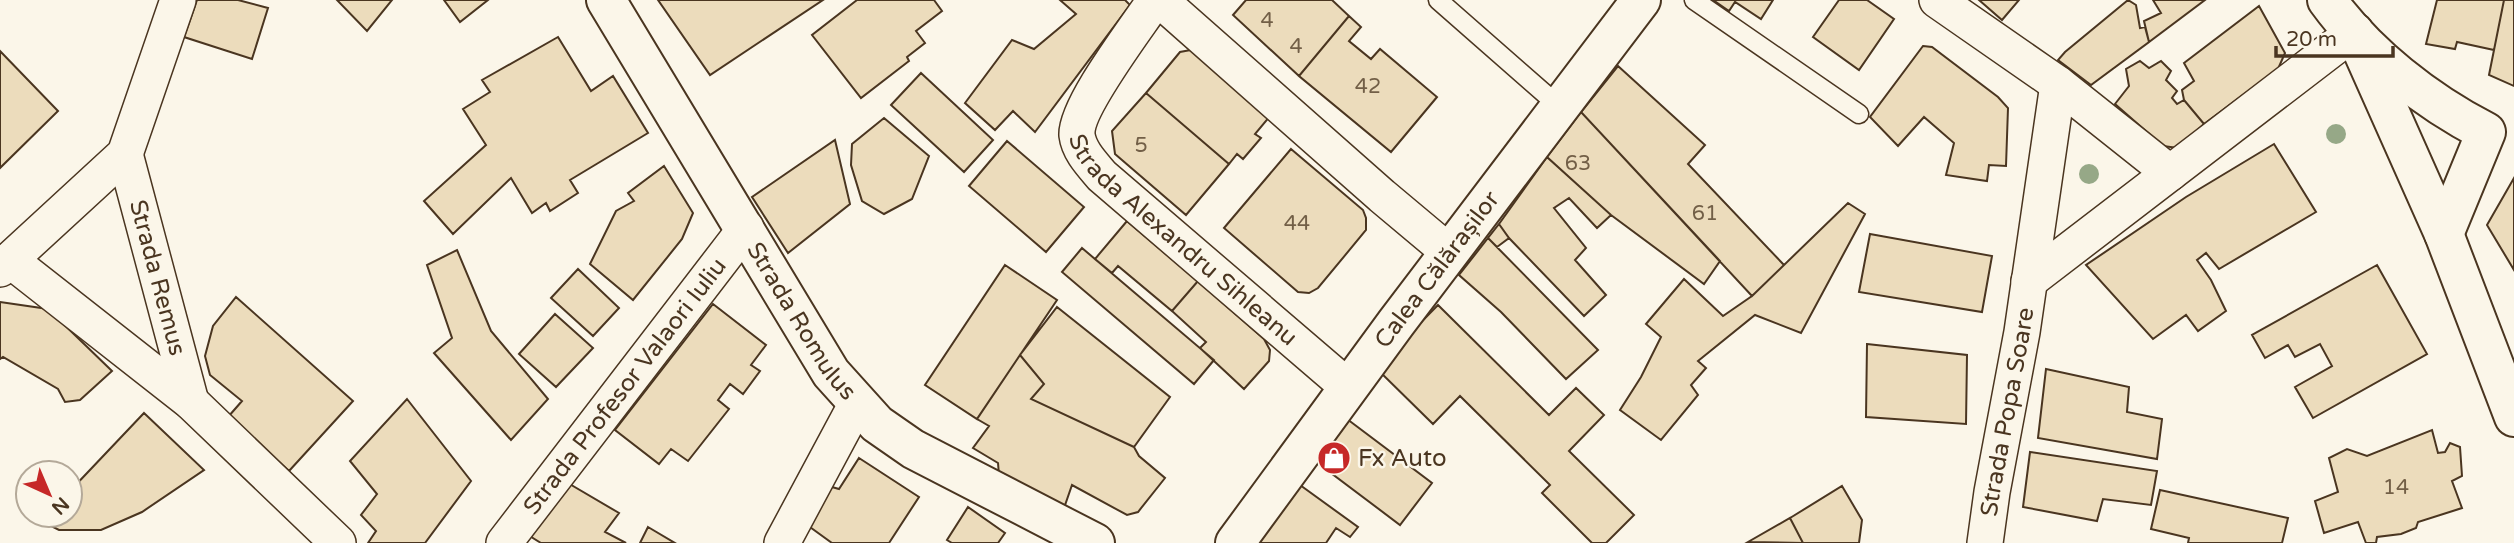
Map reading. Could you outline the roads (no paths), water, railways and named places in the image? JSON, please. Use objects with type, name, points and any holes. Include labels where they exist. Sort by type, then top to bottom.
[{"type":"street","points":[[5,265],[125,154],[178,0]]},
{"type":"street","name":"Strada Romulus","points":[[607,0],[831,373],[857,403],[877,424],[913,449],[1095,543]]},
{"type":"street","name":"Strada Alexandru Sihleanu","points":[[1349,388],[1101,176],[1081,148],[1077,132],[1084,106],[1158,0],[1450,253]]},
{"type":"street","name":"Calea Călărașilor","points":[[1235,543],[1640,0]]},
{"type":"street","points":[[1937,0],[2058,84],[2170,173]]},
{"type":"street","points":[[2327,0],[2354,32],[2429,97],[2486,132],[2444,234]]},
{"type":"street","points":[[2354,32],[2444,234],[2514,417]]},
{"type":"street","name":"Strada Popa Soare","points":[[2029,281],[2354,32]]},
{"type":"street","name":"Strada Popa Soare","points":[[1986,543],[1992,492],[2022,332],[2058,84]]},
{"type":"street","name":"Strada Remus","points":[[125,154],[191,402]]},
{"type":"street","name":"Strada Profesor Valaori Iuliu","points":[[504,543],[746,228]]},
{"type":"street","name":"Strada Remus","points":[[5,265],[191,402],[338,543]]},
{"type":"street","points":[[782,543],[857,403]]},
{"type":"lane","points":[[1438,0],[1560,107]]},
{"type":"lane","points":[[1694,0],[1858,114]]},
{"type":"place","name":"Fx Auto","points":[[1334,458]]}]
